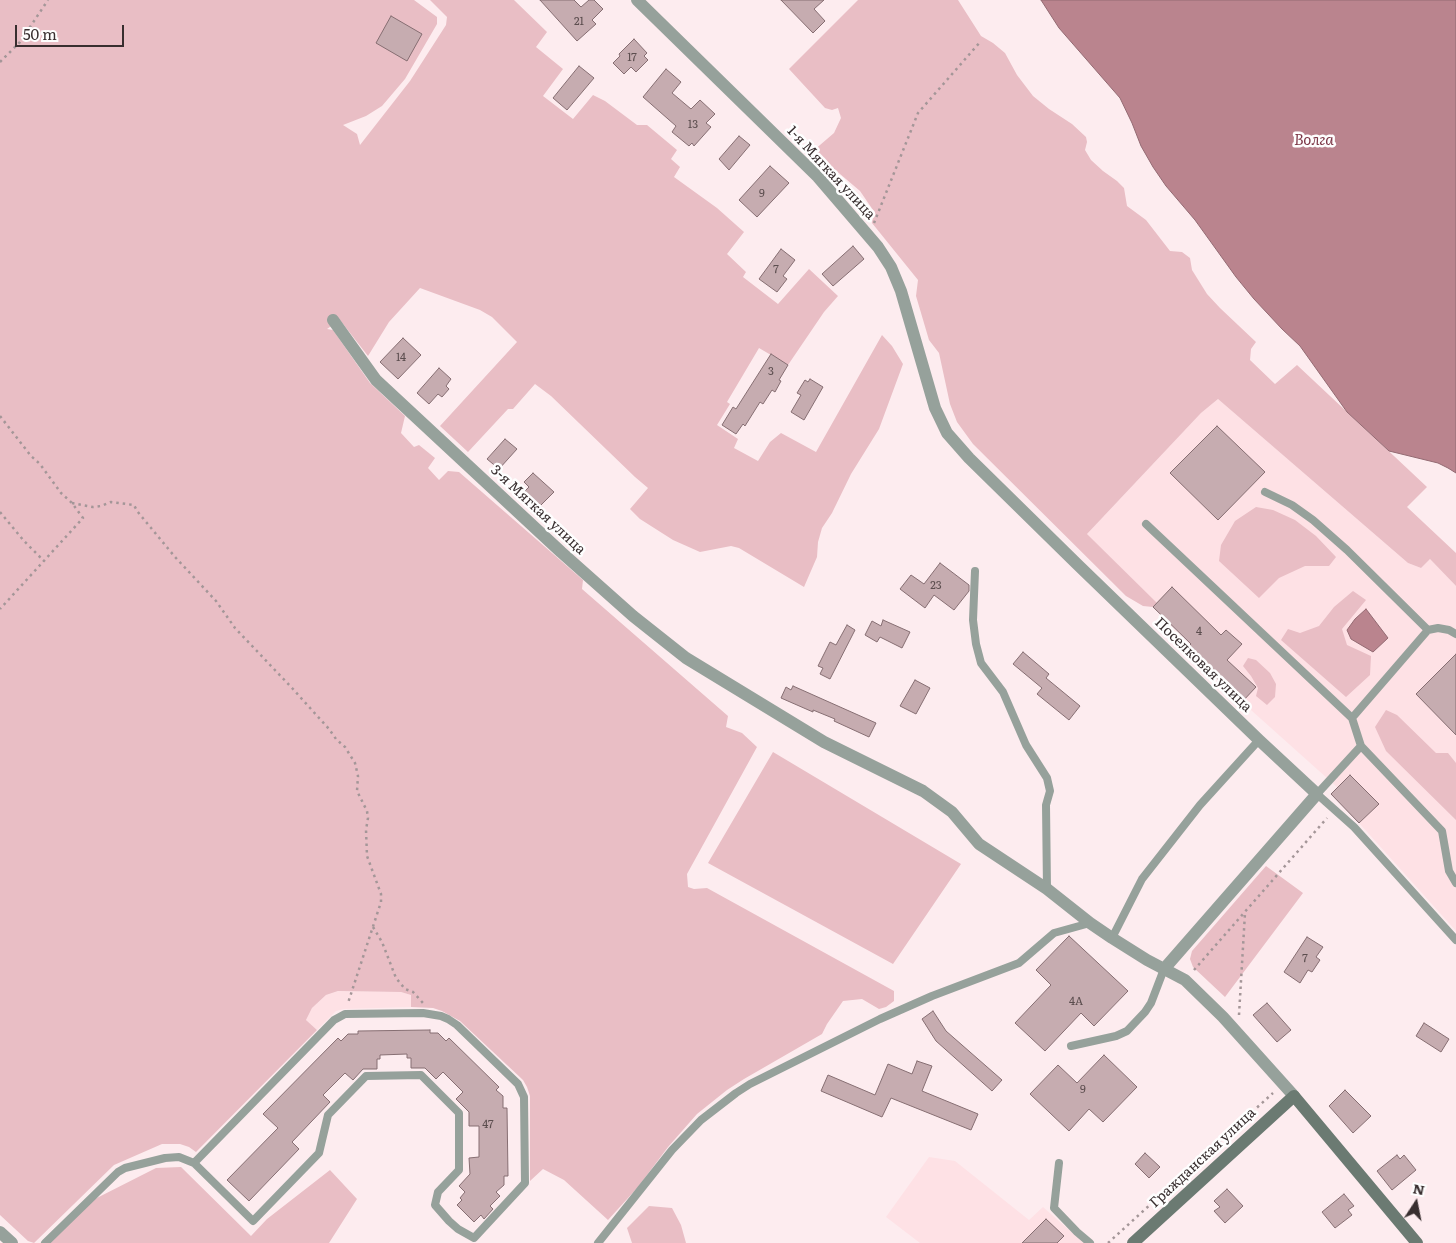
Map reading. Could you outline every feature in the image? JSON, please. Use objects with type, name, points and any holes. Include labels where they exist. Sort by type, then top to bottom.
[{"type":"street","name":"1-я Мягкая улица","points":[[637,0],[818,177],[878,247],[891,267],[900,292],[935,408]]},
{"type":"street","name":"3-я Мягкая улица","points":[[333,320],[376,380],[633,616],[686,658],[824,742],[924,791],[952,812],[978,844],[1047,889]]},
{"type":"street","name":"Поселковая улица","points":[[935,408],[947,433],[969,458],[1317,794]]},
{"type":"street","points":[[1164,969],[1317,794]]},
{"type":"street","points":[[1047,889],[1112,938],[1147,960],[1185,980],[1223,1017],[1294,1096],[1417,1243]]},
{"type":"street","name":"Гражданская улица","points":[[1133,1243],[1294,1096]]},
{"type":"street","points":[[0,1232],[12,1243]]},
{"type":"lane","points":[[1265,492],[1292,505],[1313,520],[1347,550],[1428,630]]},
{"type":"lane","points":[[1146,524],[1352,718],[1362,746],[1442,831],[1449,871],[1456,883]]},
{"type":"lane","points":[[975,571],[973,620],[976,644],[982,663],[1003,692],[1026,745],[1047,778],[1050,791],[1046,805],[1047,889]]},
{"type":"lane","points":[[1352,718],[1428,630],[1438,628],[1449,630],[1456,634]]},
{"type":"lane","points":[[1112,938],[1142,879],[1200,805],[1259,740]]},
{"type":"lane","points":[[1317,794],[1362,746]]},
{"type":"lane","name":"Поселковая улица","points":[[1317,794],[1354,827],[1456,940]]},
{"type":"lane","points":[[598,1243],[672,1150],[700,1120],[736,1093],[750,1084],[880,1019],[932,996],[1019,963],[1054,933],[1090,923]]},
{"type":"lane","points":[[1071,1046],[1116,1036],[1127,1031],[1151,1003],[1164,969]]},
{"type":"lane","points":[[45,1243],[118,1172],[124,1168],[164,1158],[179,1157],[194,1163],[253,1221],[319,1154],[328,1115],[366,1076],[420,1075],[460,1113],[459,1170],[438,1192],[435,1205],[458,1229],[474,1238],[525,1183],[524,1097],[518,1084],[457,1025],[448,1019],[423,1013],[345,1014],[334,1020],[194,1163]]},
{"type":"lane","points":[[1059,1163],[1054,1208],[1090,1243]]},
{"type":"path","points":[[0,62],[20,42],[48,0]]},
{"type":"path","points":[[869,236],[918,113],[981,41]]},
{"type":"path","points":[[0,416],[83,518],[0,609]]},
{"type":"path","points":[[72,503],[93,507],[111,502],[134,505],[175,557],[216,601],[239,634],[292,688],[336,739],[346,746],[355,763],[358,776],[357,791],[367,810],[367,856],[381,894],[381,902],[345,1014]]},
{"type":"path","points":[[0,512],[24,541],[44,561]]},
{"type":"path","points":[[1185,980],[1334,809]]},
{"type":"path","points":[[1238,1034],[1245,912]]},
{"type":"path","points":[[373,927],[382,942],[396,978],[405,989],[418,996],[432,1014]]},
{"type":"path","points":[[1108,1243],[1283,1084]]},
{"type":"shaded area","points":[[0,0],[414,0],[437,17],[437,24],[405,79],[382,106],[366,116],[343,125],[357,134],[360,145],[410,81],[446,25],[447,17],[430,0],[514,0],[547,32],[536,47],[563,69],[543,96],[573,119],[593,95],[605,101],[637,125],[647,125],[677,150],[671,159],[680,167],[674,177],[717,208],[744,232],[727,254],[746,272],[743,277],[778,304],[809,269],[838,296],[824,312],[788,365],[759,348],[727,402],[730,404],[717,425],[738,439],[734,448],[758,461],[770,442],[781,433],[816,452],[882,335],[892,346],[903,364],[879,429],[851,474],[832,513],[822,528],[818,542],[817,557],[804,587],[739,548],[731,546],[700,552],[673,540],[640,519],[630,509],[648,488],[551,396],[535,384],[513,409],[508,409],[468,452],[440,426],[517,342],[492,317],[480,310],[420,288],[389,322],[368,356],[340,320],[327,329],[333,330],[370,383],[405,416],[401,433],[414,447],[419,445],[435,458],[428,468],[439,480],[448,471],[459,472],[583,580],[582,589],[728,716],[726,727],[742,733],[757,747],[687,874],[688,887],[694,889],[707,888],[894,991],[894,1001],[886,1007],[879,1009],[862,999],[843,1001],[822,1034],[744,1079],[697,1114],[668,1147],[638,1187],[608,1220],[564,1180],[543,1169],[530,1181],[530,1096],[527,1087],[523,1080],[460,1021],[433,1008],[411,1007],[411,995],[401,992],[338,991],[326,995],[312,1008],[306,1020],[317,1030],[196,1152],[180,1144],[162,1144],[114,1165],[34,1243],[28,1241],[0,1215]]},
{"type":"shaded area","points":[[858,0],[958,0],[981,36],[1005,53],[1017,75],[1033,96],[1072,124],[1086,137],[1085,150],[1091,160],[1124,188],[1127,206],[1146,220],[1170,251],[1182,252],[1190,258],[1192,270],[1207,294],[1256,342],[1251,349],[1250,360],[1275,384],[1297,365],[1427,487],[1407,507],[1456,553],[1456,586],[1430,559],[1421,568],[1408,563],[1218,399],[1201,413],[1087,534],[1157,603],[1153,607],[1143,606],[1126,596],[973,444],[957,422],[950,404],[939,353],[929,340],[916,296],[918,280],[872,223],[873,210],[860,191],[813,151],[834,133],[841,118],[838,108],[832,110],[825,108],[789,69]]},
{"type":"shaded area","points":[[1218,399],[1408,563],[1421,568],[1430,559],[1456,586],[1456,931],[1331,794],[1337,787],[1186,649],[1191,644],[1153,607],[1156,603],[1087,534],[1201,413]]},
{"type":"shaded area","points":[[1256,507],[1273,510],[1295,520],[1316,536],[1336,557],[1329,566],[1305,566],[1279,578],[1259,598],[1219,561],[1221,545],[1235,521]]},
{"type":"shaded area","points":[[1353,591],[1366,600],[1342,629],[1347,645],[1371,656],[1370,675],[1346,697],[1281,640],[1288,629],[1300,633],[1319,626],[1334,607]]},
{"type":"shaded area","points":[[1248,658],[1256,660],[1270,673],[1276,684],[1275,697],[1267,705],[1256,696],[1258,688],[1243,666]]},
{"type":"shaded area","points":[[1386,710],[1397,715],[1436,753],[1448,753],[1456,763],[1456,820],[1386,751],[1375,727]]},
{"type":"shaded area","points":[[773,752],[961,864],[893,964],[708,863]]},
{"type":"shaded area","points":[[1266,866],[1303,893],[1225,997],[1193,967],[1190,959],[1192,951]]},
{"type":"shaded area","points":[[338,991],[401,992],[411,995],[411,1007],[344,1009],[336,1011],[317,1030],[306,1020],[312,1008],[326,995]]},
{"type":"shaded area","points":[[929,1157],[955,1161],[1029,1220],[1043,1207],[1084,1243],[920,1243],[886,1217]]},
{"type":"shaded area","points":[[181,1167],[251,1236],[267,1219],[330,1170],[357,1199],[329,1243],[45,1243],[83,1205],[156,1168]]},
{"type":"shaded area","points":[[649,1206],[672,1208],[681,1225],[686,1243],[632,1243],[627,1228]]},
{"type":"water","name":"Волга","points":[[1041,0],[1456,0],[1456,473],[1438,463],[1389,451],[1347,412],[1300,346],[1254,299],[1195,220],[1166,186],[1141,146],[1120,98],[1059,28]]},
{"type":"water","points":[[1366,609],[1388,638],[1373,652],[1351,639],[1347,630]]},
{"type":"building","points":[[540,0],[574,0],[581,7],[589,0],[594,0],[603,9],[592,20],[596,24],[577,41]]},
{"type":"building","points":[[781,0],[824,0],[814,9],[825,21],[813,33]]},
{"type":"building","points":[[391,16],[422,34],[407,61],[376,43]]},
{"type":"building","points":[[634,39],[647,53],[644,56],[648,60],[636,72],[631,67],[624,74],[613,63]]},
{"type":"building","points":[[579,66],[594,78],[567,110],[553,98]]},
{"type":"building","points":[[666,69],[681,82],[672,93],[691,109],[700,100],[715,114],[706,123],[711,127],[694,146],[692,143],[689,146],[672,132],[676,126],[643,97]]},
{"type":"building","points":[[739,136],[750,145],[729,170],[719,159]]},
{"type":"building","points":[[770,166],[789,183],[757,217],[739,200]]},
{"type":"building","points":[[853,246],[864,259],[833,286],[822,274]]},
{"type":"building","points":[[781,249],[795,260],[783,276],[787,279],[777,292],[759,279]]},
{"type":"building","points":[[403,338],[421,355],[398,379],[380,362]]},
{"type":"building","points":[[771,354],[788,365],[779,380],[781,381],[775,392],[772,390],[763,404],[760,402],[745,426],[743,424],[736,434],[722,425],[733,407],[736,409]]},
{"type":"building","points":[[439,368],[451,379],[446,386],[449,389],[442,397],[438,394],[429,404],[417,393]]},
{"type":"building","points":[[810,379],[823,387],[804,420],[791,412],[801,395],[797,393],[805,380],[808,382]]},
{"type":"building","points":[[1217,426],[1265,472],[1218,520],[1170,473]]},
{"type":"building","points":[[505,439],[517,449],[499,469],[487,459]]},
{"type":"building","points":[[533,473],[554,492],[537,509],[522,494],[529,487],[524,482]]},
{"type":"building","points":[[940,563],[969,585],[969,591],[954,610],[934,595],[925,608],[900,589],[911,575],[924,584]]},
{"type":"building","points":[[1172,587],[1221,635],[1226,630],[1242,644],[1227,660],[1256,687],[1242,702],[1186,649],[1191,644],[1153,607]]},
{"type":"building","points":[[883,620],[910,632],[902,648],[880,637],[877,642],[865,635],[872,621],[881,626]]},
{"type":"building","points":[[847,625],[855,630],[830,679],[820,674],[823,668],[818,666],[830,642],[836,645]]},
{"type":"building","points":[[1023,652],[1049,674],[1046,678],[1080,706],[1069,720],[1037,694],[1042,688],[1013,664]]},
{"type":"building","points":[[1456,654],[1456,735],[1416,694]]},
{"type":"building","points":[[915,680],[930,688],[916,714],[900,706]]},
{"type":"building","points":[[793,686],[876,723],[869,737],[834,721],[835,719],[781,698],[786,687],[791,690]]},
{"type":"building","points":[[1350,775],[1379,804],[1359,823],[1331,794]]},
{"type":"building","points":[[1069,936],[1128,991],[1094,1026],[1081,1013],[1045,1051],[1015,1023],[1051,985],[1036,970]]},
{"type":"building","points":[[1307,937],[1323,947],[1316,957],[1320,960],[1312,972],[1308,970],[1300,983],[1284,972]]},
{"type":"building","points":[[1267,1003],[1291,1030],[1277,1042],[1253,1015]]},
{"type":"building","points":[[933,1011],[946,1031],[1002,1080],[992,1091],[936,1041],[922,1019]]},
{"type":"building","points":[[1424,1023],[1449,1039],[1441,1052],[1416,1036]]},
{"type":"building","points":[[430,1030],[430,1033],[438,1033],[446,1041],[449,1038],[499,1087],[496,1090],[503,1096],[503,1108],[507,1108],[508,1176],[504,1176],[504,1185],[496,1192],[500,1196],[490,1206],[493,1209],[484,1219],[481,1215],[474,1222],[457,1205],[462,1200],[460,1198],[465,1192],[459,1186],[470,1174],[469,1158],[479,1157],[479,1126],[469,1126],[469,1112],[456,1099],[463,1092],[443,1072],[436,1079],[425,1068],[411,1068],[411,1058],[407,1058],[407,1054],[380,1055],[380,1059],[377,1059],[377,1069],[363,1069],[353,1080],[345,1073],[323,1095],[330,1102],[292,1142],[299,1149],[249,1201],[227,1180],[278,1128],[263,1114],[338,1038],[341,1041],[348,1034],[358,1034],[358,1031]]},
{"type":"building","points":[[1104,1055],[1137,1087],[1103,1122],[1089,1109],[1069,1131],[1030,1094],[1058,1065],[1077,1083]]},
{"type":"building","points":[[917,1061],[932,1066],[922,1091],[978,1114],[971,1130],[891,1098],[882,1117],[821,1091],[828,1075],[875,1095],[888,1064],[912,1074]]},
{"type":"building","points":[[1345,1090],[1371,1116],[1353,1133],[1329,1106]]},
{"type":"building","points":[[1145,1153],[1160,1167],[1149,1178],[1135,1164]]},
{"type":"building","points":[[1397,1155],[1400,1159],[1404,1155],[1416,1170],[1392,1190],[1377,1171]]},
{"type":"building","points":[[1227,1189],[1243,1206],[1225,1223],[1214,1211],[1220,1207],[1214,1201]]},
{"type":"building","points":[[1344,1194],[1354,1206],[1348,1210],[1352,1215],[1335,1228],[1322,1212]]},
{"type":"building","points":[[1046,1219],[1064,1236],[1057,1243],[1022,1243]]}]
